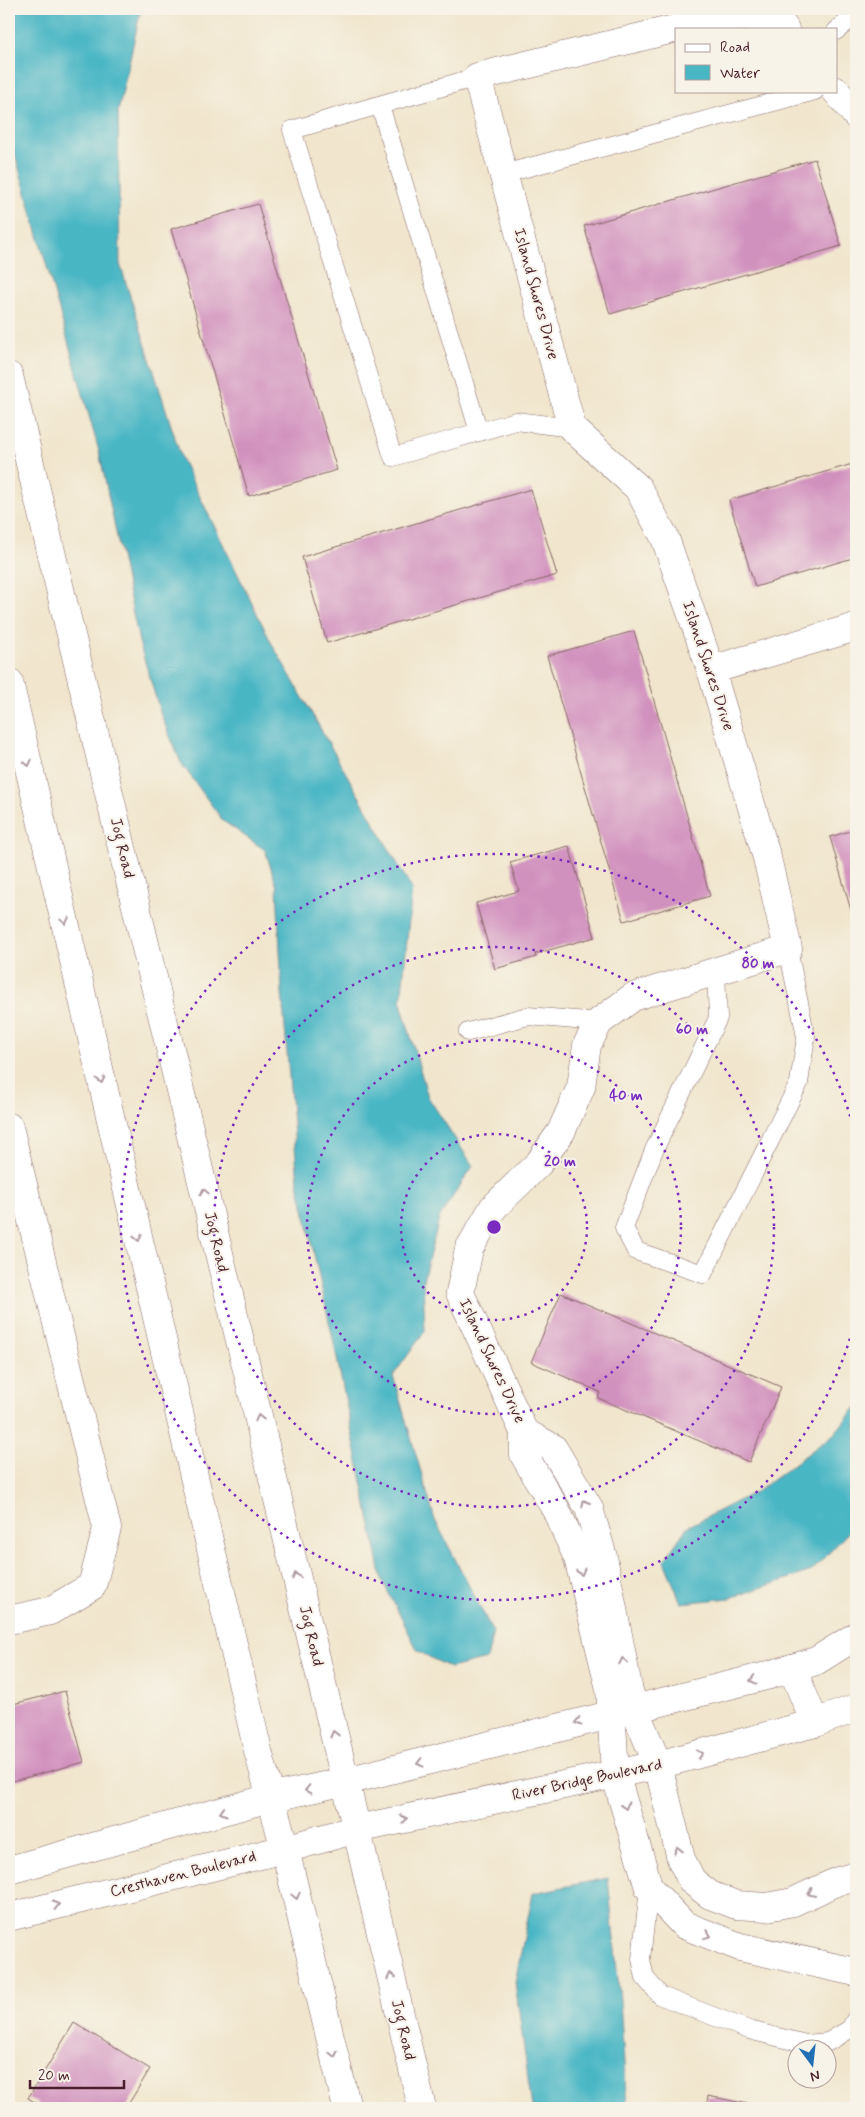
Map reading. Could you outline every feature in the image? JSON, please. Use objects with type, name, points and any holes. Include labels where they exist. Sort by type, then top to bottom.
[{"type":"street","points":[[677,28],[718,18],[758,17],[784,28]]},
{"type":"street","points":[[477,77],[675,29]]},
{"type":"street","name":"Island Shores Drive","points":[[477,77],[572,428],[638,488],[664,538],[712,670],[767,858],[788,949],[632,997],[600,1022],[587,1045],[581,1087],[561,1132],[539,1163],[493,1208],[469,1249],[460,1294],[524,1432],[524,1455],[556,1510],[578,1558],[619,1704]]},
{"type":"street","points":[[837,92],[856,115]]},
{"type":"street","name":"Jog Road","points":[[9,376],[346,1781],[422,2108]]},
{"type":"street","points":[[712,670],[856,627]]},
{"type":"street","points":[[9,682],[270,1798],[285,1848],[347,2108]]},
{"type":"street","points":[[9,1127],[107,1528],[92,1586],[50,1611],[9,1620]]},
{"type":"street","points":[[9,1870],[270,1798],[346,1781],[619,1704],[792,1668],[816,1661],[856,1636]]},
{"type":"street","points":[[792,1668],[815,1723]]},
{"type":"street","points":[[619,1704],[658,1765],[681,1859],[692,1881],[710,1895],[736,1905],[767,1907],[793,1902],[838,1881],[856,1876]]},
{"type":"street","points":[[619,1704],[615,1774],[649,1888],[684,1925],[740,1947],[856,1972]]},
{"type":"street","name":"River Bridge Boulevard","points":[[357,1829],[658,1765],[815,1723],[856,1708]]},
{"type":"street","name":"Cresthaven Boulevard","points":[[9,1917],[357,1829]]},
{"type":"lane","points":[[838,30],[856,15]]},
{"type":"lane","points":[[477,77],[292,130],[393,457],[516,421],[572,428]]},
{"type":"lane","points":[[503,174],[811,92]]},
{"type":"lane","points":[[380,105],[479,432]]},
{"type":"lane","points":[[716,971],[718,1018],[654,1150],[624,1228],[636,1251],[703,1274],[799,1083],[806,1037],[788,949]]},
{"type":"lane","points":[[468,1032],[528,1016],[600,1022]]},
{"type":"lane","points":[[649,1888],[641,1959],[645,1978],[661,1996],[749,2030],[806,2044],[828,2042],[850,2029],[856,2018]]},
{"type":"water","points":[[9,9],[141,9],[118,112],[120,264],[182,460],[271,642],[412,889],[401,1003],[428,1097],[473,1166],[440,1216],[423,1280],[425,1331],[393,1376],[435,1520],[493,1632],[487,1659],[450,1668],[418,1651],[382,1580],[333,1339],[298,1182],[282,993],[277,887],[265,850],[223,821],[181,763],[161,715],[139,642],[99,451],[9,133]]},
{"type":"water","points":[[856,1407],[856,1524],[812,1571],[730,1598],[681,1603],[664,1561],[687,1527],[759,1490],[834,1434]]},
{"type":"water","points":[[608,1878],[620,2000],[627,2108],[532,2108],[515,1982],[533,1893]]},
{"type":"building","points":[[815,159],[841,246],[610,314],[584,226]]},
{"type":"building","points":[[258,204],[337,470],[249,496],[171,229]]},
{"type":"building","points":[[856,463],[856,557],[755,587],[729,500]]},
{"type":"building","points":[[531,489],[557,575],[327,643],[302,557]]},
{"type":"building","points":[[634,631],[710,896],[624,921],[547,656]]},
{"type":"building","points":[[856,829],[856,928],[830,837]]},
{"type":"building","points":[[569,846],[595,937],[535,954],[536,957],[495,969],[476,903],[519,891],[510,862]]},
{"type":"building","points":[[561,1293],[781,1387],[749,1462],[598,1398],[600,1392],[531,1362]]},
{"type":"building","points":[[65,1691],[84,1762],[9,1782],[9,1705]]},
{"type":"building","points":[[74,2023],[150,2069],[126,2108],[44,2108],[28,2098]]},
{"type":"building","points":[[708,2096],[763,2107],[763,2108],[706,2108]]}]
